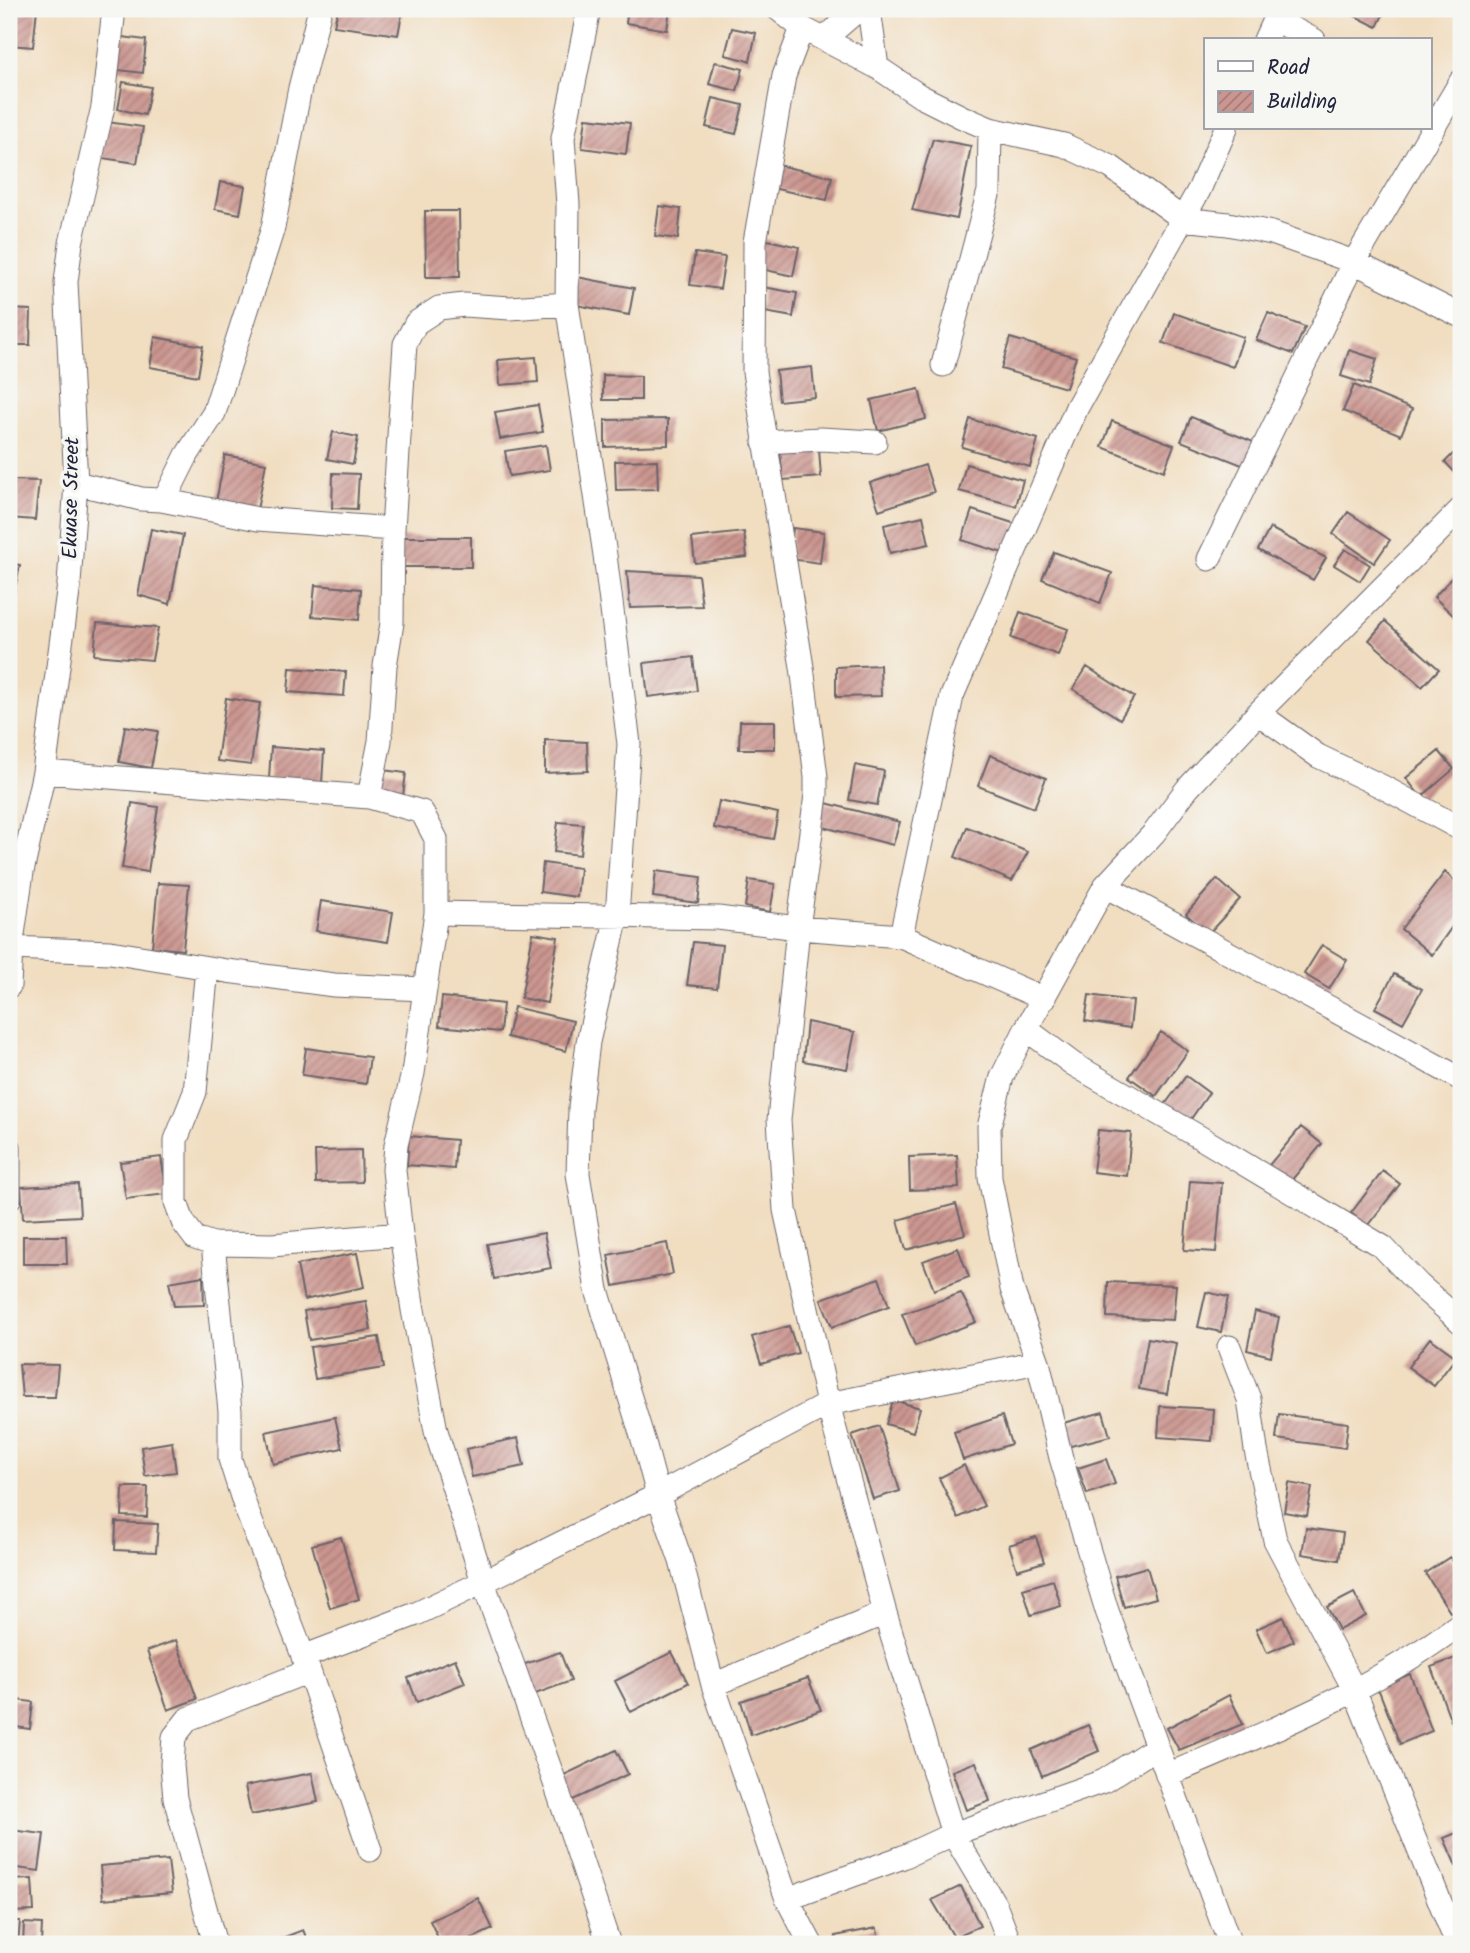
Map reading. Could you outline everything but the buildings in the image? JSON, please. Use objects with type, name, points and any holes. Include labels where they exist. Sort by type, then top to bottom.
[{"type":"street","name":"Ekuase Street","points":[[9,986],[11,948],[22,872],[44,772],[69,584],[76,483],[65,282],[71,243],[103,107],[114,9]]},
{"type":"street","points":[[161,500],[167,495],[187,455],[214,413],[273,228],[300,88],[320,9]]},
{"type":"street","points":[[589,9],[563,138],[568,204],[567,304],[605,555],[629,744],[617,916],[588,1042],[580,1108],[578,1174],[597,1290],[658,1494],[681,1561],[713,1685],[787,1899],[811,1944]]},
{"type":"street","points":[[778,9],[802,28],[877,67],[920,96],[990,129],[1064,145],[1111,167],[1183,219],[1272,233],[1354,262],[1461,316]]},
{"type":"street","points":[[824,39],[859,9]]},
{"type":"street","points":[[869,9],[877,67]]},
{"type":"street","points":[[1266,38],[1276,14],[1311,38]]},
{"type":"street","points":[[802,28],[784,76],[755,242],[754,372],[816,777],[779,1120],[785,1209],[828,1404],[885,1613],[954,1834],[995,1905],[1010,1944]]},
{"type":"street","points":[[1209,559],[1354,262],[1461,81]]},
{"type":"street","points":[[943,365],[989,191],[990,129]]},
{"type":"street","points":[[901,936],[953,696],[1077,407],[1199,190],[1225,130]]},
{"type":"street","points":[[1199,190],[1228,224]]},
{"type":"street","points":[[369,797],[380,741],[385,666],[392,623],[393,530],[405,344],[416,323],[439,309],[464,305],[510,308],[567,304]]},
{"type":"street","points":[[764,442],[821,439],[875,442]]},
{"type":"street","points":[[76,483],[141,499],[161,500],[258,519],[393,530]]},
{"type":"street","points":[[1230,1944],[1107,1611],[1061,1458],[1038,1362],[1012,1289],[990,1178],[989,1127],[1002,1077],[1105,886],[1258,713],[1457,523]]},
{"type":"street","points":[[1258,713],[1318,756],[1461,829]]},
{"type":"street","points":[[44,772],[369,797],[422,813],[429,823],[436,839],[436,913],[413,1073],[396,1145],[394,1170],[412,1310],[436,1431],[483,1582],[609,1944]]},
{"type":"street","points":[[1105,886],[1461,1079]]},
{"type":"street","points":[[436,913],[719,918],[798,928],[901,936],[1044,999]]},
{"type":"street","points":[[11,948],[110,952],[334,985],[425,989]]},
{"type":"street","points":[[207,968],[195,1092],[176,1140],[176,1202],[183,1222],[195,1238],[213,1244],[272,1245],[401,1234]]},
{"type":"street","points":[[1026,1029],[1083,1071],[1383,1247],[1419,1285],[1461,1322]]},
{"type":"street","points":[[9,1147],[9,1199]]},
{"type":"street","points":[[213,1244],[230,1411],[230,1459],[245,1506],[306,1664],[370,1850]]},
{"type":"street","points":[[1228,1348],[1249,1399],[1256,1450],[1275,1539],[1354,1689],[1457,1944]]},
{"type":"street","points":[[215,1944],[175,1798],[172,1765],[174,1737],[188,1719],[483,1582],[828,1404],[1038,1362]]},
{"type":"street","points":[[713,1685],[885,1613]]},
{"type":"street","points":[[1167,1775],[1264,1734],[1354,1689],[1434,1644],[1461,1623]]},
{"type":"street","points":[[787,1899],[903,1857],[954,1834],[1104,1781],[1157,1747]]}]
